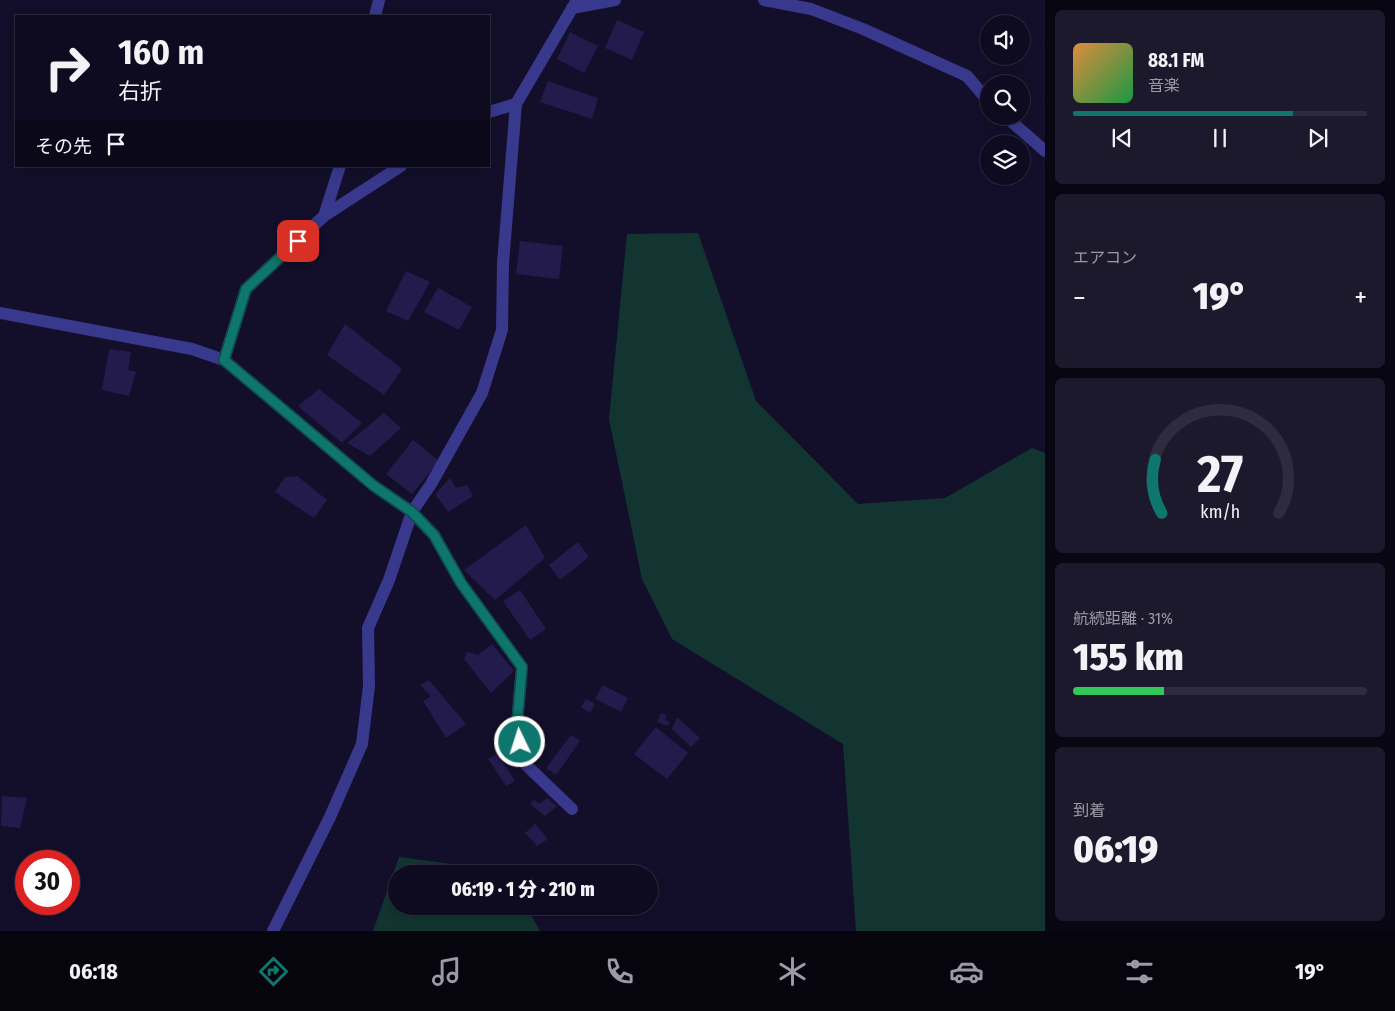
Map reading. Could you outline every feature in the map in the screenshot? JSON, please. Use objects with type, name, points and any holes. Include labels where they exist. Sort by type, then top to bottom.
[{"type":"street","points":[[375,15],[379,0]]},
{"type":"street","points":[[274,931],[330,817],[362,744],[369,686],[368,628],[389,580],[412,512],[431,484],[482,393],[502,330],[504,263],[516,104],[574,4],[615,0]]},
{"type":"street","points":[[764,0],[810,9],[863,29],[968,76],[980,91]]},
{"type":"street","points":[[490,112],[516,104]]},
{"type":"street","points":[[1015,125],[1045,151]]},
{"type":"street","points":[[324,216],[340,167]]},
{"type":"street","points":[[224,360],[246,289],[324,216],[398,167]]},
{"type":"street","points":[[0,313],[192,349],[224,360],[374,486],[412,512],[434,535],[461,583],[522,667],[517,724],[522,761],[572,809]]},
{"type":"green space","points":[[698,233],[756,401],[858,504],[945,498],[1032,448],[1045,453],[1045,931],[856,931],[843,744],[672,639],[642,579],[609,419],[627,234]]},
{"type":"green space","points":[[399,857],[460,865],[396,865]]},
{"type":"green space","points":[[388,888],[388,915],[531,915],[540,931],[373,931]]},
{"type":"building","points":[[617,20],[644,32],[632,60],[605,48]]},
{"type":"building","points":[[570,32],[598,46],[584,73],[557,59]]},
{"type":"building","points":[[548,81],[598,98],[592,119],[540,102]]},
{"type":"building","points":[[520,241],[563,246],[559,279],[516,274]]},
{"type":"building","points":[[406,271],[430,282],[408,321],[386,311]]},
{"type":"building","points":[[438,288],[472,307],[459,330],[424,312]]},
{"type":"building","points":[[345,324],[402,369],[384,395],[327,355]]},
{"type":"building","points":[[109,349],[131,352],[128,370],[136,372],[129,396],[102,390]]},
{"type":"building","points":[[319,389],[362,423],[342,443],[298,406]]},
{"type":"building","points":[[384,413],[401,428],[370,456],[347,443]]},
{"type":"building","points":[[413,440],[439,461],[412,494],[386,474]]},
{"type":"building","points":[[297,476],[327,500],[314,518],[275,492],[285,477]]},
{"type":"building","points":[[450,478],[456,488],[467,485],[473,496],[448,512],[435,494]]},
{"type":"building","points":[[526,525],[545,558],[495,600],[464,570]]},
{"type":"building","points":[[578,542],[589,557],[560,580],[549,565]]},
{"type":"building","points":[[520,590],[546,629],[530,640],[503,601]]},
{"type":"building","points":[[492,644],[514,671],[491,693],[464,659],[467,652],[478,655]]},
{"type":"building","points":[[429,680],[466,724],[446,738],[423,701],[431,696],[420,685]]},
{"type":"building","points":[[603,685],[628,698],[621,712],[595,699]]},
{"type":"building","points":[[586,699],[595,704],[590,713],[581,707]]},
{"type":"building","points":[[661,713],[666,715],[665,720],[670,722],[667,726],[657,722]]},
{"type":"building","points":[[677,717],[700,738],[691,747],[672,729]]},
{"type":"building","points":[[656,727],[688,753],[667,779],[634,754]]},
{"type":"building","points":[[571,735],[580,741],[556,775],[546,768]]},
{"type":"building","points":[[497,753],[515,781],[506,786],[488,759]]},
{"type":"building","points":[[2,796],[27,798],[20,828],[1,826]]},
{"type":"building","points":[[547,798],[557,806],[545,816],[530,804],[534,800],[539,804]]},
{"type":"building","points":[[535,824],[548,839],[537,846],[525,833]]},
{"type":"route","points":[[298,241],[246,289],[224,360],[374,486],[412,512],[434,535],[461,583],[522,667],[517,724],[520,742]]}]
